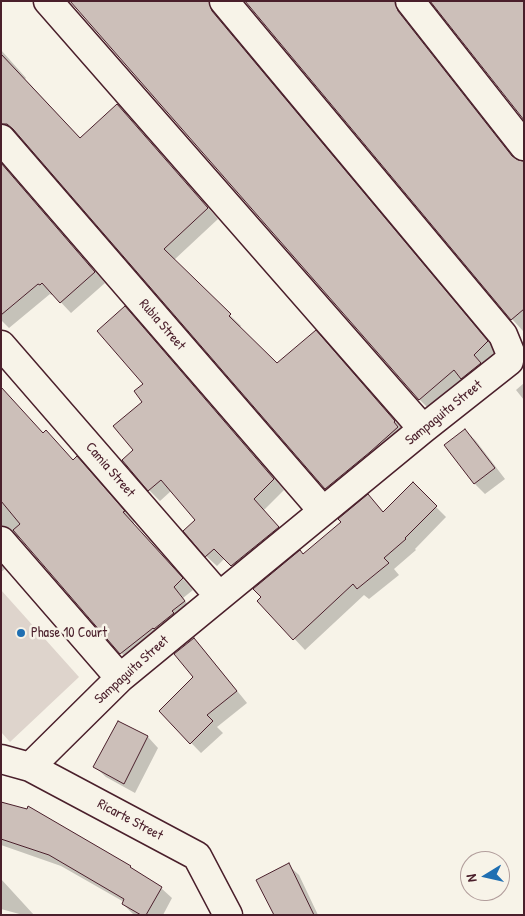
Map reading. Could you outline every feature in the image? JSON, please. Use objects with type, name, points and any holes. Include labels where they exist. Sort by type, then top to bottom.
[{"type":"street","points":[[48,1],[423,429]]},
{"type":"street","name":"Sampaguita Street","points":[[30,768],[120,678],[322,511],[509,361],[510,352],[503,335],[224,1]]},
{"type":"street","points":[[410,1],[524,146]]},
{"type":"street","name":"Rubia Street","points":[[1,139],[322,511]]},
{"type":"street","name":"Camia Street","points":[[1,345],[219,596]]},
{"type":"street","points":[[1,541],[120,678]]},
{"type":"street","name":"Ricarte Street","points":[[1,759],[30,768],[197,856],[228,915]]},
{"type":"shaded area","name":"Phase 10 Court","points":[[1,590],[79,677],[10,742],[1,732]]},
{"type":"building","points":[[70,1],[209,1],[212,11],[488,341],[474,355],[481,363],[461,379],[454,370],[419,400]]},
{"type":"building","points":[[245,1],[395,1],[398,11],[512,156],[524,161],[524,309],[511,320]]},
{"type":"building","points":[[430,1],[524,1],[524,120]]},
{"type":"building","points":[[1,54],[80,138],[117,104],[208,208],[164,249],[231,314],[229,316],[277,363],[316,330],[395,421],[398,427],[325,489],[13,129],[7,124],[1,124]]},
{"type":"building","points":[[1,163],[95,272],[60,303],[42,283],[38,284],[1,315]]},
{"type":"building","points":[[125,306],[274,479],[254,499],[279,527],[231,566],[214,549],[205,557],[183,531],[195,520],[161,480],[148,491],[122,460],[133,450],[113,426],[142,402],[134,391],[143,384],[97,331]]},
{"type":"building","points":[[1,387],[43,433],[46,430],[73,460],[77,456],[125,511],[123,512],[183,578],[174,587],[185,601],[172,611],[174,613],[120,654],[13,530],[20,524],[1,501]]},
{"type":"building","points":[[465,429],[495,468],[474,484],[444,445]]},
{"type":"building","points":[[413,482],[437,506],[406,539],[384,558],[389,563],[357,589],[353,584],[293,640],[257,601],[261,597],[253,589],[300,550],[303,554],[341,522],[338,519],[368,494],[383,512]]},
{"type":"building","points":[[194,638],[237,691],[207,715],[213,721],[190,744],[159,711],[193,677],[174,654]]},
{"type":"building","points":[[118,721],[148,736],[124,784],[93,767]]},
{"type":"building","points":[[1,802],[27,809],[28,806],[131,866],[162,887],[146,915],[141,915],[122,904],[124,899],[49,855],[1,839]]},
{"type":"building","points":[[289,863],[314,915],[274,915],[256,880]]},
{"type":"place","name":"Phase 10 Court","points":[[21,633]]}]
